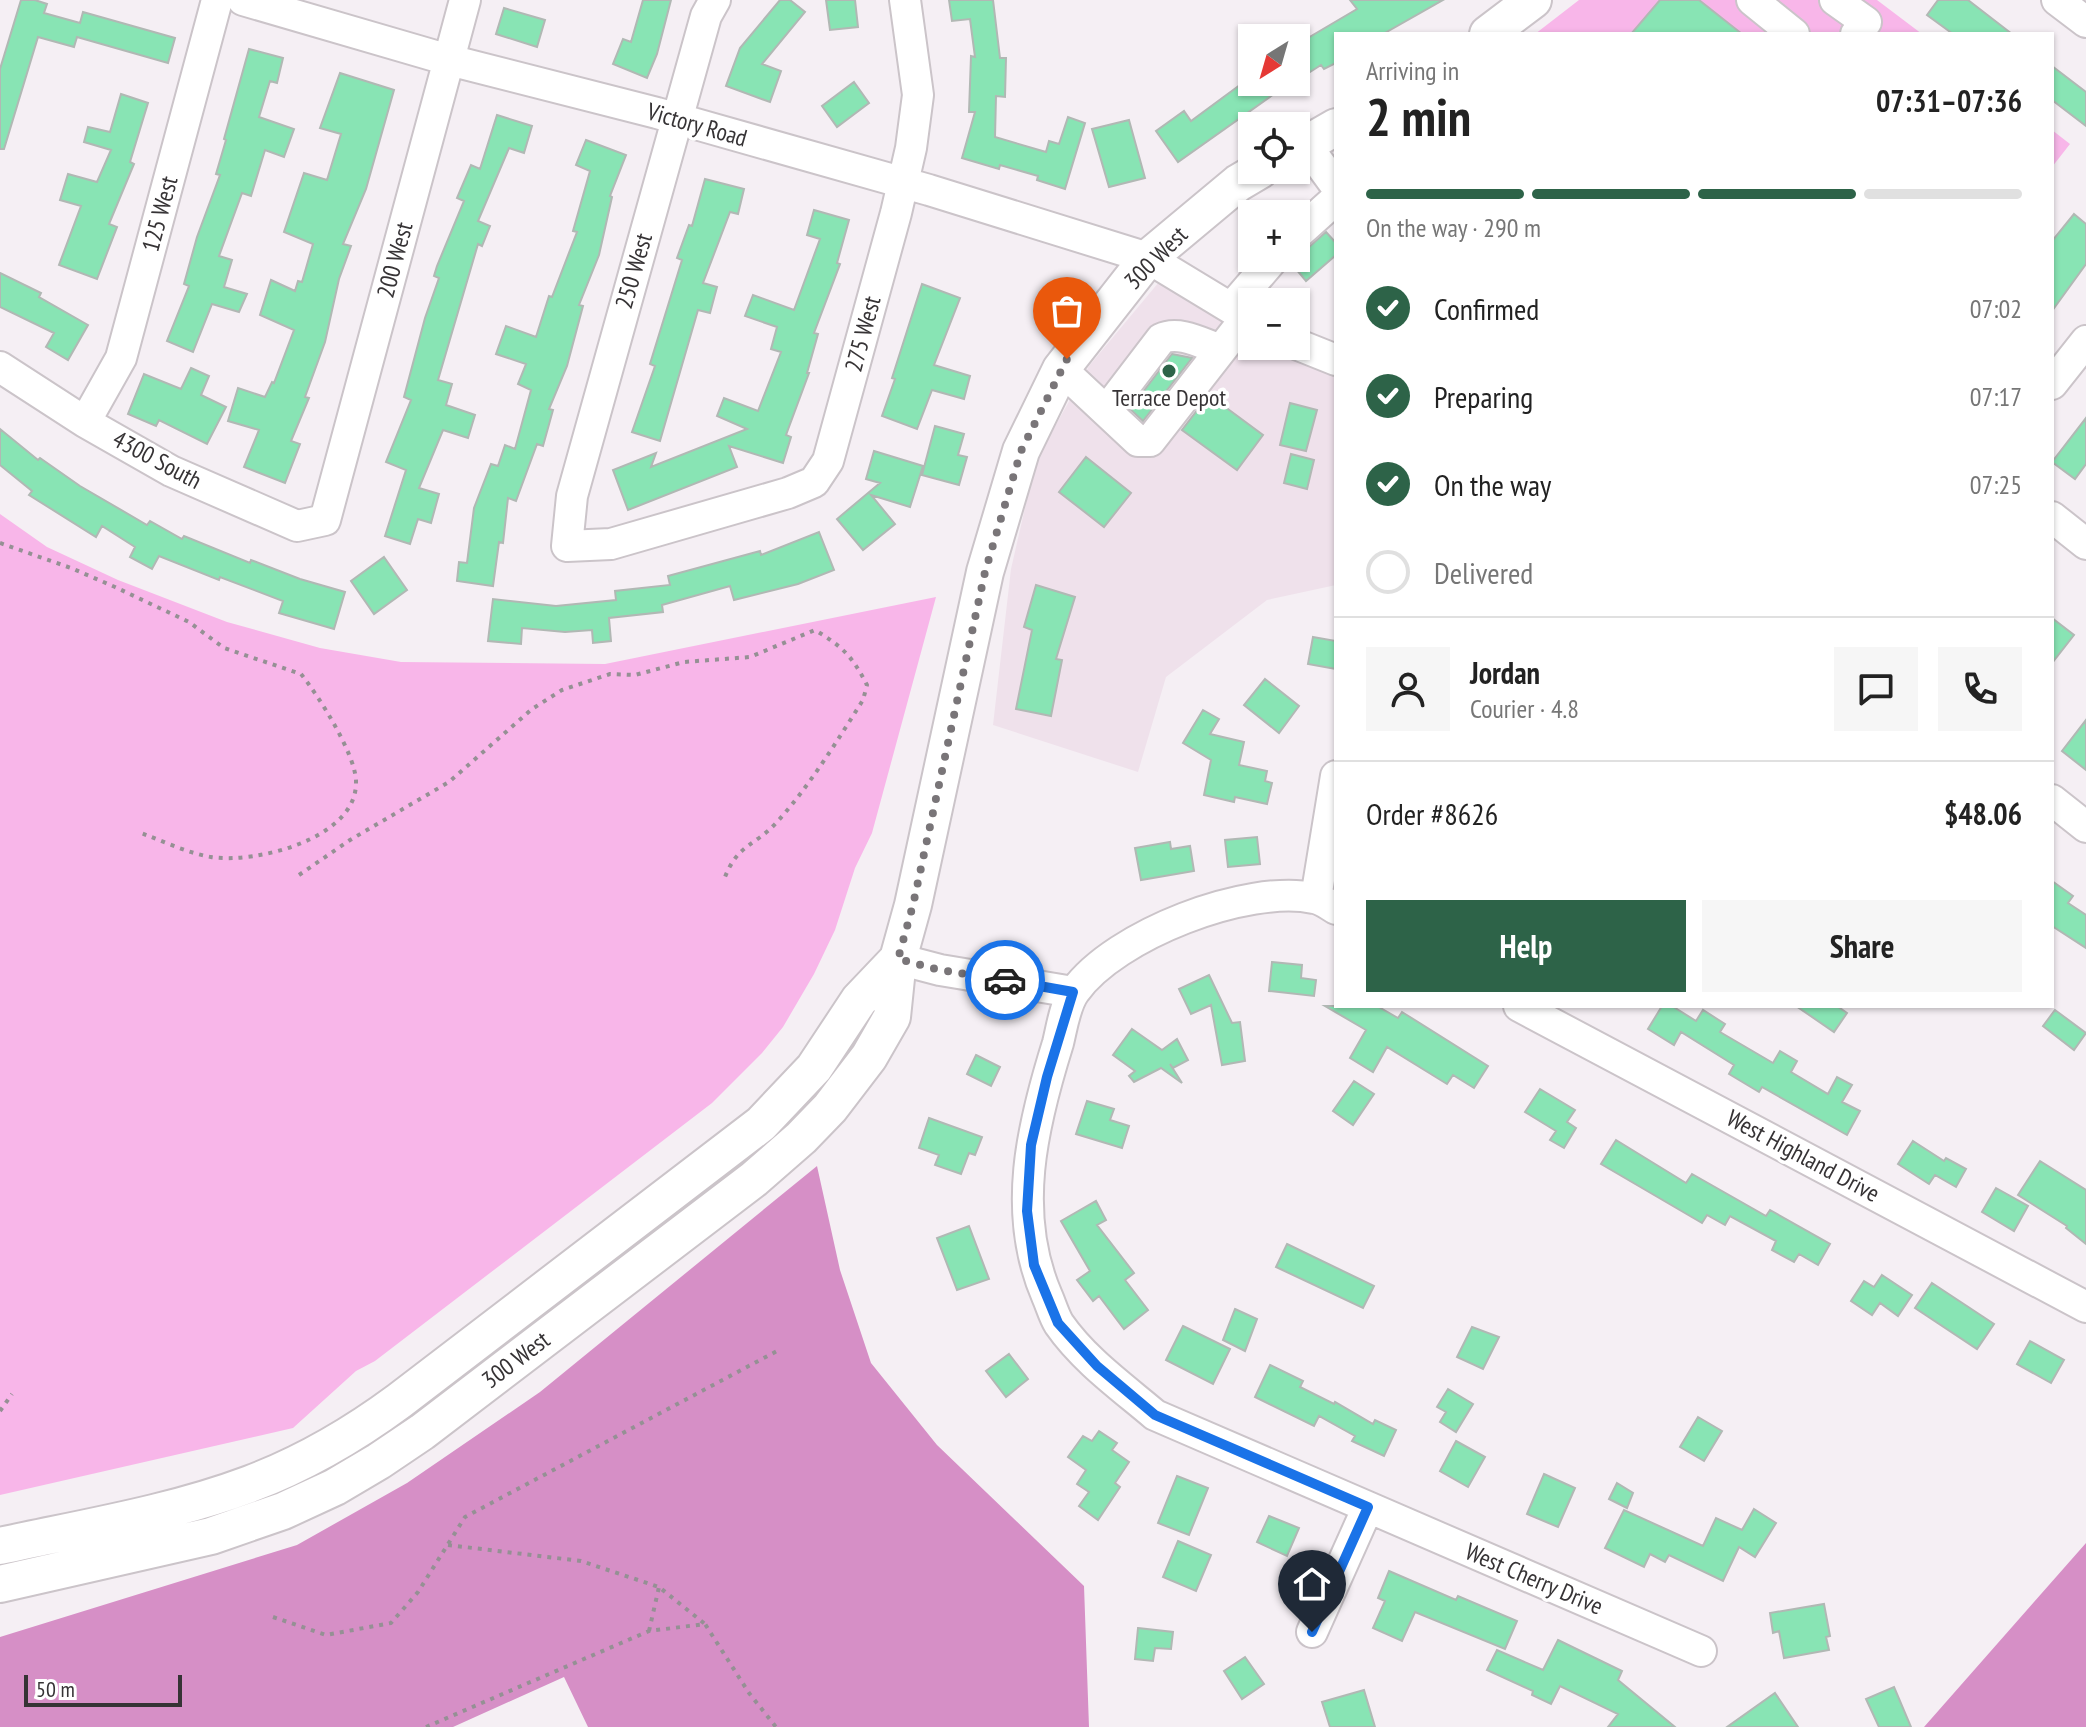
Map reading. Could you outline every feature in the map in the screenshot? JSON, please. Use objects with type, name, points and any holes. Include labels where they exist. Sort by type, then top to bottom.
[{"type":"main road","points":[[1491,32],[1533,0]]},
{"type":"main road","name":"300 West","points":[[0,1584],[174,1546],[247,1525],[326,1491],[401,1447],[754,1179],[801,1138],[844,1092],[892,1017],[898,959],[913,905],[985,572],[1021,451],[1061,369],[1148,258],[1238,183]]},
{"type":"main road","name":"300 West","points":[[0,1546],[183,1505],[235,1490],[317,1454],[369,1423],[754,1131],[789,1098],[814,1068],[859,1000],[898,959]]},
{"type":"street","name":"125 West","points":[[85,422],[121,358],[217,0]]},
{"type":"street","name":"Victory Road","points":[[243,0],[449,60],[902,182],[1148,258],[1238,313]]},
{"type":"street","name":"200 West","points":[[325,520],[465,0]]},
{"type":"street","name":"250 West","points":[[715,0],[706,16],[572,496],[567,546],[611,544],[788,493],[814,482]]},
{"type":"street","name":"275 West","points":[[814,482],[828,461],[911,148],[918,95],[905,0]]},
{"type":"street","points":[[1752,0],[1792,32]]},
{"type":"street","points":[[1835,0],[1866,22],[1858,32]]},
{"type":"street","points":[[2057,0],[2086,22]]},
{"type":"street","points":[[1313,141],[1334,182]]},
{"type":"street","points":[[1310,222],[1334,201]]},
{"type":"street","points":[[1061,369],[1138,441],[1150,441],[1238,324]]},
{"type":"street","points":[[1106,411],[1161,339],[1176,335],[1221,350]]},
{"type":"street","points":[[2054,381],[2086,341]]},
{"type":"street","name":"4300 South","points":[[0,367],[85,422],[171,471],[297,526],[325,520]]},
{"type":"street","points":[[2054,519],[2086,544]]},
{"type":"street","points":[[898,959],[940,970],[1073,992],[1111,956],[1158,928],[1187,916],[1234,902],[1286,897],[1326,903],[1334,801]]},
{"type":"street","points":[[2054,802],[2086,827]]},
{"type":"street","name":"West Cherry Drive","points":[[1073,992],[1047,1077],[1031,1145],[1027,1211],[1034,1265],[1058,1323],[1097,1366],[1155,1415],[1701,1651]]},
{"type":"street","name":"West Highland Drive","points":[[1523,1008],[2086,1307]]},
{"type":"street","points":[[1312,1632],[1368,1507]]},
{"type":"path","points":[[0,543],[71,568],[152,604],[201,628],[224,648],[301,674],[351,758],[357,785],[351,806],[344,816],[296,846],[228,859],[208,857],[141,833]]},
{"type":"path","points":[[299,875],[350,840],[449,782],[532,709],[562,690],[610,674],[635,675],[684,662],[750,657],[815,630],[842,646],[853,658],[867,685],[863,700],[792,803],[773,826],[744,847],[731,862],[725,877]]},
{"type":"path","points":[[273,1617],[326,1635],[391,1623],[418,1592],[465,1517],[777,1351]]},
{"type":"path","points":[[0,1411],[12,1394]]},
{"type":"path","points":[[448,1545],[581,1561],[659,1587],[705,1624],[749,1693],[776,1727]]},
{"type":"path","points":[[649,1631],[659,1587]]},
{"type":"path","points":[[426,1727],[649,1631],[705,1624]]},
{"type":"shaded area","points":[[1579,0],[1877,0],[1919,32],[1538,32]]},
{"type":"shaded area","points":[[2054,132],[2070,144],[2054,164]]},
{"type":"shaded area","points":[[1159,282],[1238,326],[1238,360],[1298,360],[1334,372],[1334,585],[1267,600],[1166,677],[1138,772],[993,725],[1011,569],[1036,460],[1089,366]]},
{"type":"shaded area","points":[[0,514],[47,547],[118,580],[227,622],[320,648],[401,662],[605,664],[936,597],[872,833],[855,868],[835,930],[783,1027],[762,1053],[712,1103],[375,1361],[356,1371],[293,1428],[0,1495]]},
{"type":"shaded area","points":[[817,1166],[840,1270],[871,1363],[937,1445],[1084,1586],[1089,1727],[588,1727],[564,1677],[453,1727],[0,1727],[0,1637],[297,1545],[407,1483],[540,1392]]},
{"type":"shaded area","points":[[2086,1543],[2086,1727],[1924,1727]]},
{"type":"building","points":[[21,0],[47,4],[44,13],[80,23],[83,12],[175,38],[168,63],[77,37],[74,47],[38,37],[4,149],[0,149],[0,69]]},
{"type":"building","points":[[643,0],[671,0],[657,54],[647,78],[613,64],[623,39],[631,42]]},
{"type":"building","points":[[780,0],[790,0],[805,12],[762,64],[781,71],[770,102],[726,86],[740,48]]},
{"type":"building","points":[[826,0],[855,0],[858,27],[830,30]]},
{"type":"building","points":[[949,0],[993,0],[1000,58],[1006,58],[1005,97],[996,96],[995,137],[1046,152],[1049,141],[1059,144],[1068,117],[1085,123],[1065,189],[1037,180],[1038,176],[962,158],[975,112],[969,112],[971,56],[975,57],[970,19],[952,21]]},
{"type":"building","points":[[1350,0],[1443,0],[1387,32],[1334,32],[1334,64],[1324,69],[1321,65],[1310,72],[1310,37],[1357,9]]},
{"type":"building","points":[[1660,0],[1699,0],[1739,32],[1633,32]]},
{"type":"building","points":[[1938,0],[1968,0],[2009,32],[1950,32],[1927,15]]},
{"type":"building","points":[[504,8],[545,20],[537,47],[496,34]]},
{"type":"building","points":[[249,49],[283,58],[277,83],[270,81],[259,117],[294,129],[284,157],[265,150],[251,196],[242,193],[219,256],[232,260],[224,287],[247,294],[239,312],[212,304],[193,352],[167,341],[189,286],[184,284],[220,175],[216,174],[224,139]]},
{"type":"building","points":[[2054,68],[2086,92],[2086,126],[2054,102]]},
{"type":"building","points":[[340,73],[394,90],[366,189],[343,244],[351,246],[339,279],[325,342],[305,397],[309,398],[291,441],[300,444],[285,483],[244,467],[259,430],[228,421],[238,388],[265,397],[274,383],[294,330],[260,315],[271,280],[295,291],[298,281],[302,282],[313,244],[284,232],[304,173],[327,180],[341,134],[320,128]]},
{"type":"building","points":[[854,82],[869,103],[837,127],[822,106]]},
{"type":"building","points":[[1238,86],[1238,96],[1271,96],[1249,112],[1238,112],[1238,120],[1178,162],[1156,131],[1184,111],[1191,121]]},
{"type":"building","points":[[121,94],[148,103],[130,162],[134,164],[109,224],[117,227],[97,279],[59,265],[81,206],[60,200],[68,174],[97,182],[111,150],[84,142],[88,127],[110,132]]},
{"type":"building","points":[[497,115],[532,126],[524,153],[509,148],[478,221],[490,226],[482,246],[478,244],[438,380],[452,384],[446,405],[475,415],[468,438],[443,430],[419,488],[439,494],[431,523],[418,519],[410,544],[385,536],[406,470],[386,462],[411,400],[404,397],[439,278],[434,276],[464,201],[457,198],[471,165],[480,169]]},
{"type":"building","points":[[1129,120],[1145,178],[1109,187],[1092,129]]},
{"type":"building","points":[[586,140],[626,155],[610,196],[599,255],[579,305],[583,306],[567,366],[549,409],[553,410],[543,446],[537,444],[516,501],[508,498],[503,543],[499,542],[493,586],[457,581],[459,562],[467,563],[474,508],[491,464],[498,466],[505,445],[515,449],[531,390],[518,384],[526,364],[496,354],[506,326],[536,337],[549,296],[552,297],[577,232],[573,231],[590,171],[576,165]]},
{"type":"building","points":[[705,179],[744,189],[738,214],[730,212],[703,283],[717,287],[710,313],[698,310],[660,441],[632,432],[655,366],[650,364],[682,260],[677,258],[689,225],[692,226]]},
{"type":"building","points":[[814,210],[849,220],[837,263],[840,264],[814,333],[818,334],[809,373],[786,435],[791,437],[783,463],[729,446],[737,467],[628,510],[613,470],[656,453],[651,467],[747,429],[717,416],[724,398],[758,411],[781,352],[771,349],[777,327],[745,316],[753,295],[794,310],[820,239],[807,235]]},
{"type":"building","points":[[2074,214],[2086,224],[2086,264],[2054,308],[2054,239]]},
{"type":"building","points":[[1326,232],[1334,241],[1334,257],[1306,281],[1298,272],[1310,272],[1310,246]]},
{"type":"building","points":[[0,273],[41,293],[39,297],[88,325],[68,360],[46,347],[54,333],[0,307]]},
{"type":"building","points":[[922,284],[960,298],[934,365],[970,376],[964,399],[932,390],[917,429],[882,416]]},
{"type":"building","points":[[1172,354],[1192,358],[1143,421],[1130,409]]},
{"type":"building","points":[[191,368],[209,376],[201,395],[226,407],[207,444],[159,420],[156,426],[128,414],[144,374],[181,389]]},
{"type":"building","points":[[1209,395],[1263,435],[1237,470],[1182,430]]},
{"type":"building","points":[[1290,403],[1317,410],[1306,451],[1280,445]]},
{"type":"building","points":[[2086,418],[2086,464],[2075,479],[2054,463]]},
{"type":"building","points":[[935,426],[964,434],[958,455],[967,457],[959,485],[922,475]]},
{"type":"building","points":[[0,429],[38,460],[40,458],[80,486],[147,525],[150,521],[182,539],[184,536],[250,563],[251,560],[345,592],[334,629],[279,613],[283,601],[159,556],[152,569],[130,557],[135,547],[102,526],[96,537],[29,495],[32,491],[0,465]]},
{"type":"building","points":[[874,451],[923,466],[910,507],[871,495],[895,524],[863,550],[837,519],[880,483],[866,479]]},
{"type":"building","points":[[1291,454],[1314,460],[1307,489],[1284,483]]},
{"type":"building","points":[[1086,457],[1131,493],[1104,527],[1059,492]]},
{"type":"building","points":[[819,532],[834,570],[798,584],[734,600],[730,586],[662,605],[663,612],[609,618],[611,641],[593,643],[592,630],[565,632],[522,628],[521,644],[488,641],[493,599],[556,606],[616,600],[615,591],[670,585],[668,576],[760,551],[761,555]]},
{"type":"building","points":[[384,557],[407,590],[374,614],[351,581]]},
{"type":"building","points":[[1036,585],[1075,597],[1056,659],[1062,660],[1051,716],[1016,709],[1032,630],[1024,627]]},
{"type":"building","points":[[2054,620],[2074,635],[2054,660]]},
{"type":"building","points":[[1313,637],[1334,641],[1334,669],[1308,664]]},
{"type":"building","points":[[1265,679],[1299,706],[1279,733],[1244,705]]},
{"type":"building","points":[[1203,710],[1219,719],[1210,734],[1244,742],[1239,765],[1267,771],[1265,781],[1272,783],[1267,804],[1235,797],[1234,802],[1204,795],[1211,760],[1183,743]]},
{"type":"building","points":[[2086,720],[2086,770],[2062,751]]},
{"type":"building","points":[[1257,837],[1260,864],[1228,867],[1225,840]]},
{"type":"building","points":[[1170,842],[1171,849],[1190,846],[1194,871],[1141,880],[1135,848]]},
{"type":"building","points":[[2054,882],[2073,896],[2068,903],[2086,915],[2086,948],[2054,927]]},
{"type":"building","points":[[1272,962],[1302,965],[1301,978],[1316,980],[1314,996],[1269,991]]},
{"type":"building","points":[[1209,975],[1232,1023],[1240,1022],[1245,1061],[1222,1065],[1211,1005],[1191,1014],[1179,989]]},
{"type":"building","points":[[1325,1006],[1380,1008],[1398,1018],[1402,1012],[1488,1066],[1474,1088],[1453,1075],[1447,1084],[1387,1047],[1373,1072],[1350,1058],[1366,1030]]},
{"type":"building","points":[[1661,1008],[1675,1008],[1696,1021],[1703,1010],[1725,1024],[1720,1032],[1773,1063],[1780,1051],[1797,1061],[1791,1072],[1828,1094],[1837,1077],[1852,1085],[1842,1102],[1860,1111],[1847,1135],[1762,1087],[1759,1092],[1729,1074],[1734,1065],[1681,1032],[1674,1045],[1648,1029]]},
{"type":"building","points":[[1799,1008],[1840,1008],[1847,1013],[1834,1032]]},
{"type":"building","points":[[2055,1010],[2086,1033],[2074,1050],[2043,1026]]},
{"type":"building","points":[[1132,1029],[1162,1050],[1177,1039],[1188,1060],[1173,1068],[1170,1064],[1182,1083],[1161,1068],[1134,1082],[1129,1076],[1135,1071],[1113,1055]]},
{"type":"building","points":[[976,1055],[1000,1067],[991,1086],[967,1074]]},
{"type":"building","points":[[1354,1081],[1374,1094],[1353,1125],[1333,1111]]},
{"type":"building","points":[[1540,1089],[1575,1110],[1567,1122],[1576,1128],[1564,1148],[1550,1140],[1556,1131],[1525,1112]]},
{"type":"building","points":[[1087,1101],[1114,1109],[1110,1120],[1129,1126],[1122,1148],[1076,1134]]},
{"type":"building","points":[[929,1118],[982,1137],[975,1155],[969,1153],[961,1174],[935,1165],[939,1155],[919,1148]]},
{"type":"building","points":[[1616,1140],[1686,1183],[1692,1174],[1766,1216],[1770,1210],[1830,1244],[1818,1265],[1799,1254],[1794,1262],[1772,1250],[1776,1241],[1730,1216],[1725,1225],[1707,1215],[1702,1223],[1601,1164]]},
{"type":"building","points":[[1913,1141],[1944,1161],[1946,1158],[1966,1169],[1956,1187],[1935,1175],[1929,1184],[1898,1164]]},
{"type":"building","points":[[2040,1161],[2086,1190],[2086,1244],[2067,1226],[2018,1195]]},
{"type":"building","points":[[1996,1188],[2028,1206],[2014,1231],[1982,1212]]},
{"type":"building","points":[[1096,1201],[1106,1220],[1097,1225],[1134,1273],[1125,1280],[1148,1310],[1124,1329],[1099,1296],[1093,1301],[1077,1280],[1090,1271],[1061,1221]]},
{"type":"building","points":[[969,1226],[989,1279],[957,1290],[937,1238]]},
{"type":"building","points":[[1287,1244],[1374,1286],[1363,1308],[1276,1267]]},
{"type":"building","points":[[1882,1275],[1912,1295],[1898,1316],[1880,1303],[1872,1315],[1851,1301],[1864,1281],[1874,1287]]},
{"type":"building","points":[[1932,1283],[1994,1324],[1977,1349],[1915,1308]]},
{"type":"building","points":[[1235,1309],[1257,1319],[1245,1351],[1223,1340]]},
{"type":"building","points":[[1183,1326],[1230,1349],[1213,1384],[1166,1360]]},
{"type":"building","points":[[1472,1327],[1499,1337],[1483,1369],[1457,1357]]},
{"type":"building","points":[[2030,1341],[2064,1360],[2051,1383],[2017,1364]]},
{"type":"building","points":[[1009,1354],[1028,1379],[1006,1397],[986,1371]]},
{"type":"building","points":[[1270,1365],[1303,1381],[1300,1387],[1335,1402],[1373,1424],[1375,1420],[1396,1430],[1384,1456],[1352,1441],[1355,1436],[1319,1416],[1314,1426],[1255,1397]]},
{"type":"building","points":[[1448,1389],[1473,1404],[1456,1432],[1440,1422],[1446,1412],[1437,1407]]},
{"type":"building","points":[[1698,1417],[1722,1431],[1704,1461],[1680,1447]]},
{"type":"building","points":[[1099,1431],[1117,1443],[1112,1450],[1129,1462],[1115,1483],[1120,1487],[1098,1520],[1079,1506],[1089,1492],[1077,1484],[1086,1470],[1068,1457],[1083,1436],[1092,1441]]},
{"type":"building","points":[[1456,1441],[1485,1457],[1468,1487],[1440,1471]]},
{"type":"building","points":[[1544,1474],[1575,1488],[1558,1527],[1527,1514]]},
{"type":"building","points":[[1177,1476],[1208,1488],[1189,1535],[1158,1523]]},
{"type":"building","points":[[1617,1483],[1633,1493],[1627,1508],[1609,1499]]},
{"type":"building","points":[[1754,1509],[1776,1523],[1755,1557],[1739,1547],[1723,1581],[1669,1555],[1665,1562],[1650,1554],[1644,1567],[1605,1548],[1624,1510],[1703,1546],[1716,1518],[1742,1530]]},
{"type":"building","points":[[1269,1516],[1299,1528],[1287,1556],[1257,1542]]},
{"type":"building","points":[[1178,1541],[1211,1555],[1196,1591],[1163,1577]]},
{"type":"building","points":[[1389,1571],[1456,1600],[1458,1596],[1517,1621],[1505,1649],[1415,1612],[1402,1641],[1373,1628],[1385,1601],[1378,1598]]},
{"type":"building","points":[[1824,1604],[1830,1636],[1826,1637],[1829,1650],[1784,1658],[1779,1631],[1773,1633],[1770,1613]]},
{"type":"building","points":[[1138,1628],[1173,1632],[1171,1649],[1155,1648],[1153,1661],[1135,1659]]},
{"type":"building","points":[[1558,1640],[1622,1671],[1618,1680],[1675,1727],[1608,1727],[1618,1714],[1560,1686],[1551,1704],[1532,1695],[1533,1691],[1487,1670],[1497,1650],[1543,1670]]},
{"type":"building","points":[[1245,1657],[1264,1684],[1242,1699],[1224,1671]]},
{"type":"building","points":[[1894,1687],[1911,1727],[1879,1727],[1866,1699]]},
{"type":"building","points":[[1364,1690],[1375,1727],[1330,1727],[1322,1702]]},
{"type":"building","points":[[1775,1693],[1798,1727],[1727,1727]]},
{"type":"way so far","points":[[1005,980],[940,970],[898,959],[913,905],[985,572],[1021,451],[1067,359]]},
{"type":"place","name":"Terrace Depot","points":[[1169,371]]},
{"type":"route","points":[[1005,980],[1073,992],[1047,1077],[1031,1145],[1027,1211],[1034,1265],[1058,1323],[1097,1366],[1155,1415],[1368,1507],[1312,1632]]}]
